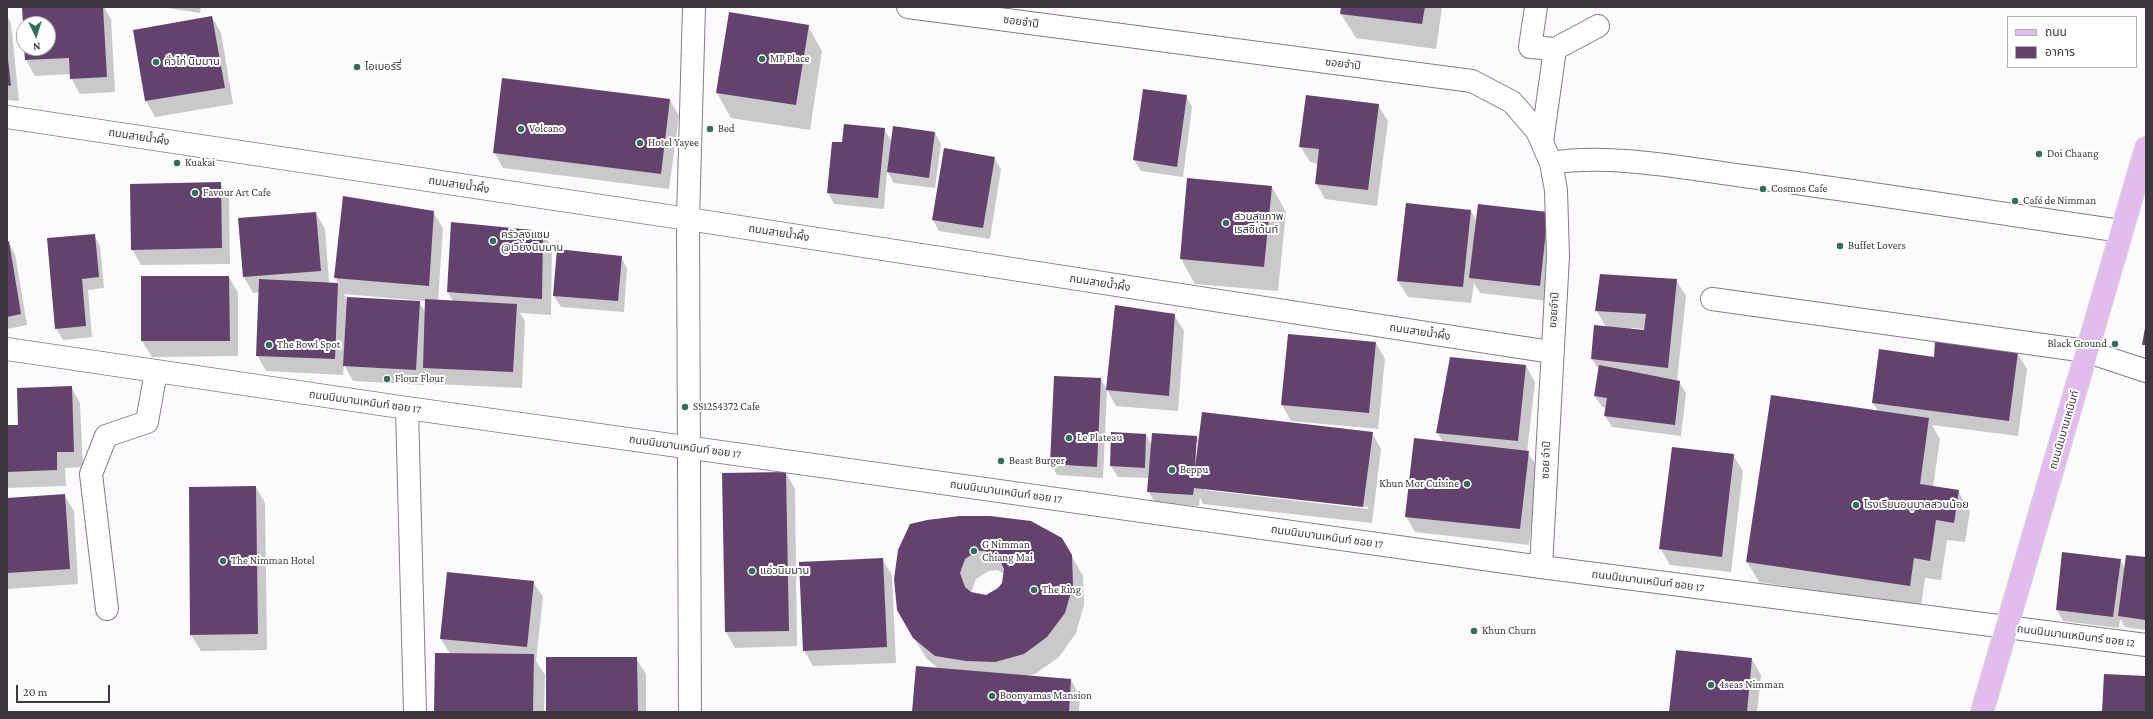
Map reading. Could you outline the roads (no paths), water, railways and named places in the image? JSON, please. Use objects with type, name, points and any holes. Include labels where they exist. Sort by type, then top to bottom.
[{"type":"main road","name":"ถนนนิมมานเหมินท์","points":[[1982,712],[2146,148]]},
{"type":"street","points":[[690,712],[688,219],[694,7]]},
{"type":"street","name":"ซอยจำปี","points":[[908,7],[1472,81],[1512,102],[1537,131],[1551,164],[1556,190],[1558,256],[1552,352]]},
{"type":"street","points":[[1536,7],[1530,47],[1555,49],[1598,26]]},
{"type":"street","points":[[1542,142],[1555,49]]},
{"type":"street","name":"ถนนสายน้ำผึ้ง","points":[[7,117],[688,219],[1552,352]]},
{"type":"street","points":[[1551,164],[1573,159],[1591,159],[1676,167],[1785,181],[2121,231]]},
{"type":"street","points":[[1712,299],[2086,351],[2146,371]]},
{"type":"street","name":"ถนนนิมมานเหมินท์ ซอย 17","points":[[7,348],[407,408],[1541,567],[2007,627]]},
{"type":"street","name":"ซอย จำปี","points":[[1541,567],[1552,352]]},
{"type":"street","points":[[107,609],[91,474],[106,436],[147,422],[156,371]]},
{"type":"street","points":[[407,408],[415,712]]},
{"type":"street","name":"ถนนนิมมานเหมินทร์ ซอย 12","points":[[2007,627],[2146,645]]},
{"type":"place","name":"MP Place","points":[[762,59]]},
{"type":"place","name":"คั่วไก่ นิมมาน","points":[[156,62]]},
{"type":"place","name":"ไอเบอร์รี่","points":[[357,67]]},
{"type":"place","name":"Volcano","points":[[521,129]]},
{"type":"place","name":"Bed","points":[[710,129]]},
{"type":"place","name":"Hotel Yayee","points":[[640,143]]},
{"type":"place","name":"Doi Chaang","points":[[2039,154]]},
{"type":"place","name":"Kuakai","points":[[177,163]]},
{"type":"place","name":"Cosmos Cafe","points":[[1763,189]]},
{"type":"place","name":"Favour Art Cafe","points":[[195,193]]},
{"type":"place","name":"Café de Nimman","points":[[2015,201]]},
{"type":"place","name":"สวนสุขภาพ เรสซิเด้นท์","points":[[1226,223]]},
{"type":"place","name":"ครัวลุงแซม @เวียงนิมมาน","points":[[493,241]]},
{"type":"place","name":"Buffet Lovers","points":[[1840,246]]},
{"type":"place","name":"Black Ground","points":[[2115,344]]},
{"type":"place","name":"The Bowl Spot","points":[[269,345]]},
{"type":"place","name":"Flour Flour","points":[[387,379]]},
{"type":"place","name":"SS1254372 Cafe","points":[[685,407]]},
{"type":"place","name":"Le Plateau","points":[[1069,438]]},
{"type":"place","name":"Beast Burger","points":[[1001,461]]},
{"type":"place","name":"Beppu","points":[[1172,470]]},
{"type":"place","name":"Khun Mor Cuisine","points":[[1467,484]]},
{"type":"place","name":"โรงเรียนอนุบาลสวนน้อย","points":[[1856,505]]},
{"type":"place","name":"G Nimman Chiang Mai","points":[[974,551]]},
{"type":"place","name":"The Nimman Hotel","points":[[223,561]]},
{"type":"place","name":"แอ่วนิมมาน","points":[[752,571]]},
{"type":"place","name":"The Ring","points":[[1034,590]]},
{"type":"place","name":"Khun Churn","points":[[1474,631]]},
{"type":"place","name":"4seas Nimman","points":[[1711,685]]},
{"type":"place","name":"Boonyamas Mansion","points":[[992,696]]}]
